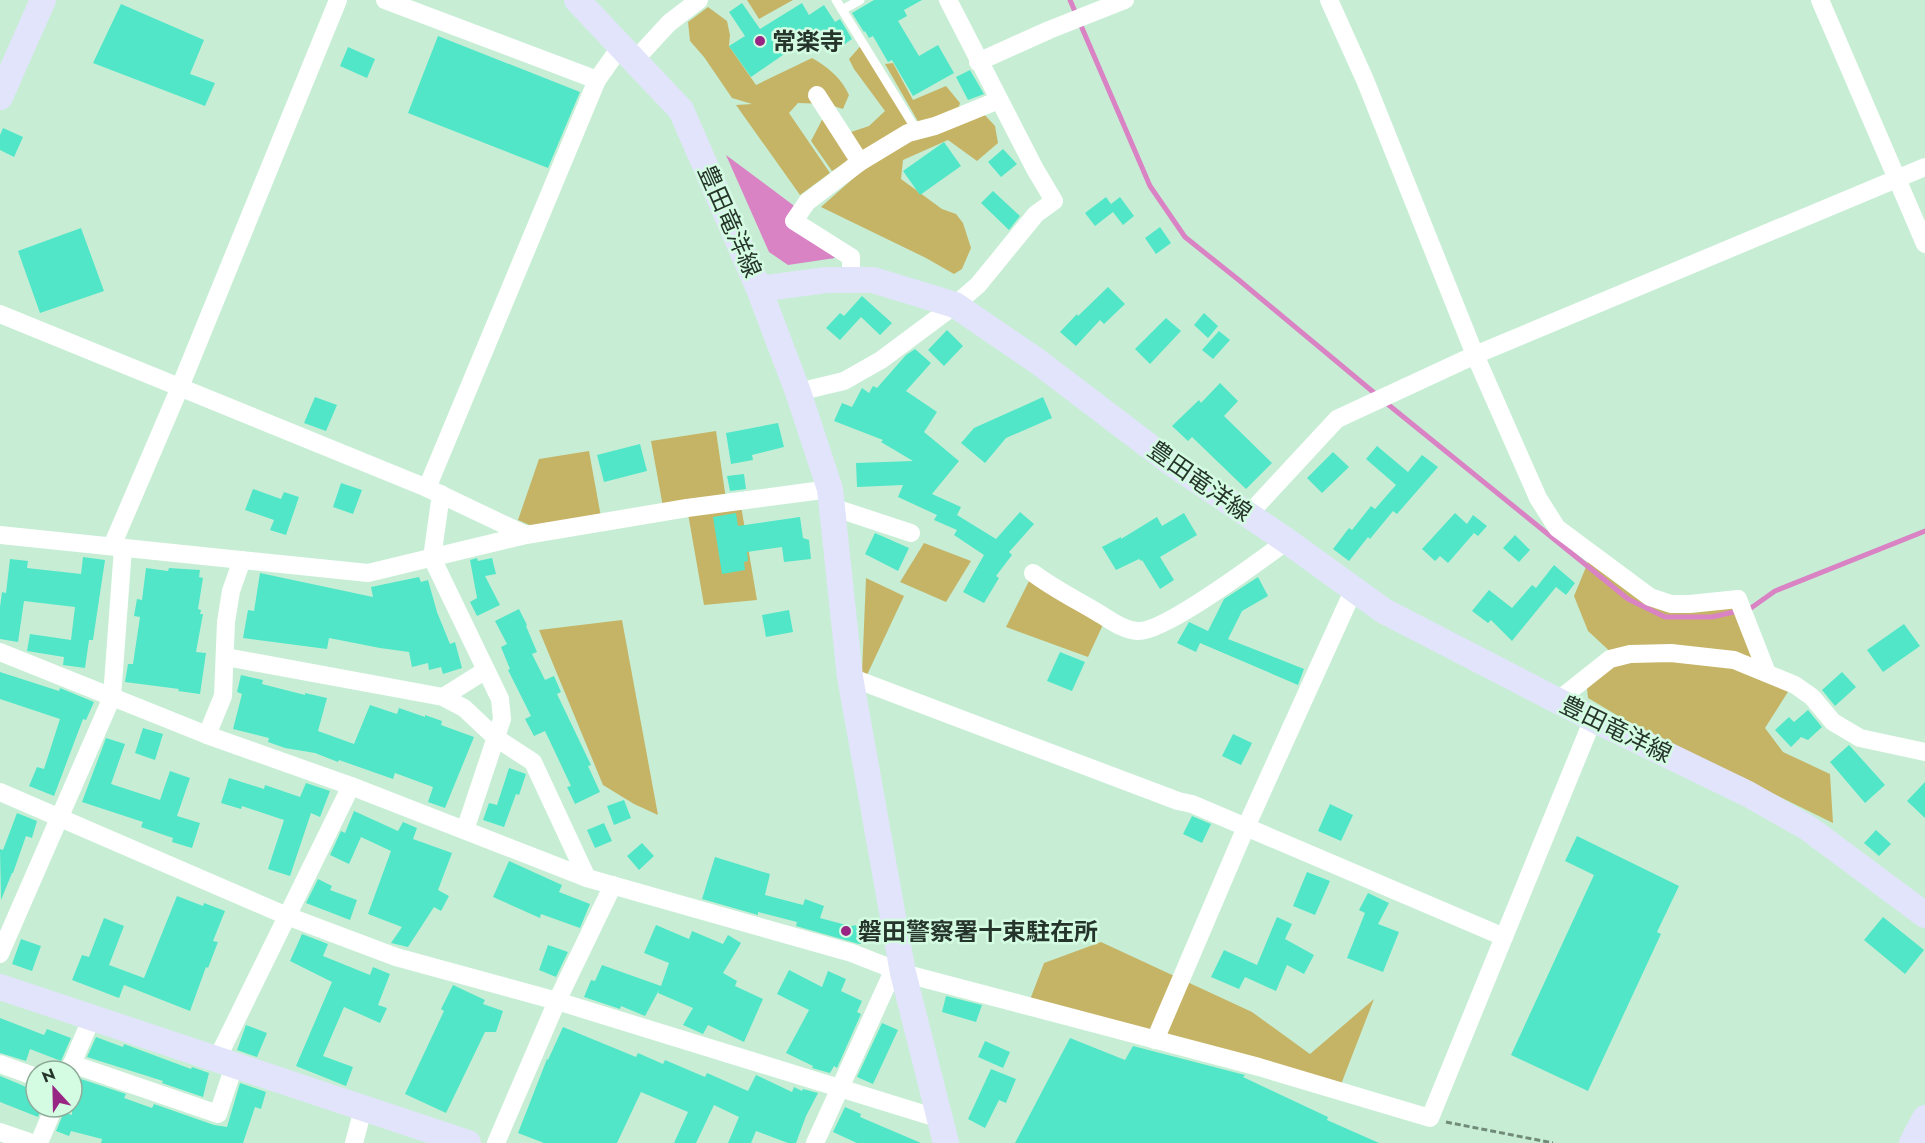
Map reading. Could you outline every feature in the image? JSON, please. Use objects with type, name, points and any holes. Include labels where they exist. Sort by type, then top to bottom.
[{"type":"main road","points":[[0,97],[43,0]]},
{"type":"main road","name":"豊田竜洋線","points":[[578,0],[681,110],[759,289],[826,280],[873,280],[955,305],[1037,361],[1170,462],[1287,541],[1353,591],[1393,616],[1557,701],[1749,794],[1808,828],[1925,915]]},
{"type":"main road","points":[[759,289],[798,392],[831,498],[850,677],[898,971],[943,1131]]},
{"type":"main road","points":[[0,987],[468,1143]]},
{"type":"main road","points":[[1912,1143],[1925,1118]]},
{"type":"street","points":[[0,954],[112,697],[117,547],[338,0]]},
{"type":"street","points":[[385,0],[597,80]]},
{"type":"street","points":[[465,830],[502,719],[500,699],[432,558],[434,491],[597,80],[628,53],[699,0]]},
{"type":"street","points":[[798,392],[844,381],[880,360],[955,305],[978,285],[1036,214],[1054,201],[978,62],[948,0]]},
{"type":"street","points":[[978,62],[1125,0]]},
{"type":"street","points":[[1329,0],[1365,80],[1475,355],[1538,498],[1557,528],[1650,597],[1671,604],[1738,598],[1767,673]]},
{"type":"street","points":[[1820,0],[1925,244]]},
{"type":"street","points":[[817,95],[860,162]]},
{"type":"street","points":[[851,280],[851,257],[794,221],[807,202],[860,162],[908,133],[999,100]]},
{"type":"street","points":[[1248,515],[1338,419],[1475,355],[1925,166]]},
{"type":"street","points":[[0,314],[434,491],[526,535]]},
{"type":"street","points":[[0,535],[368,573],[526,535],[687,508],[831,498],[911,533]]},
{"type":"street","points":[[1033,573],[1051,587],[1122,627],[1139,632],[1162,624],[1212,595],[1287,541]]},
{"type":"street","points":[[207,735],[224,696],[226,622],[231,591],[242,560]]},
{"type":"street","points":[[1155,1040],[1246,827],[1353,591]]},
{"type":"street","points":[[0,652],[207,735],[351,786],[587,878],[852,953],[898,971],[1259,1067],[1430,1118],[1593,719]]},
{"type":"street","points":[[1557,701],[1610,659],[1630,654],[1671,653],[1734,660],[1795,685],[1812,697],[1833,722],[1860,738],[1925,752]]},
{"type":"street","points":[[226,657],[443,697],[464,708],[496,738],[533,762],[587,878]]},
{"type":"street","points":[[443,697],[486,670]]},
{"type":"street","points":[[850,677],[1178,801],[1192,804],[1504,937]]},
{"type":"street","points":[[84,1072],[218,1114],[225,1063],[287,916],[351,786]]},
{"type":"street","points":[[0,792],[287,916],[396,957],[556,1001],[841,1089],[943,1131]]},
{"type":"street","points":[[496,1143],[556,1001],[613,885]]},
{"type":"street","points":[[815,1143],[898,971]]},
{"type":"street","points":[[74,1059],[92,1017]]},
{"type":"street","points":[[0,1064],[24,1073]]},
{"type":"street","points":[[354,1143],[363,1109]]},
{"type":"street","points":[[39,1143],[49,1119]]},
{"type":"street","points":[[0,1132],[32,1143]]},
{"type":"lane","points":[[836,0],[917,131]]},
{"type":"lane","points":[[842,10],[860,0]]},
{"type":"path","points":[[1430,1118],[1553,1143]]},
{"type":"shaded area","points":[[747,0],[793,0],[759,19]]},
{"type":"shaded area","points":[[708,7],[727,21],[730,35],[729,46],[756,85],[812,58],[834,73],[849,95],[843,109],[827,104],[798,103],[789,113],[830,173],[800,195],[736,105],[752,104],[732,98],[690,41],[688,22]]},
{"type":"shaded area","points":[[865,41],[916,127],[863,152],[832,171],[811,141],[824,116],[842,135],[869,126],[885,111],[849,59]]},
{"type":"shaded area","points":[[893,63],[913,100],[946,86],[960,103],[958,110],[920,125],[885,64]]},
{"type":"shaded area","points":[[982,112],[995,126],[998,143],[977,161],[948,140],[903,160],[901,179],[942,209],[956,214],[963,223],[971,248],[962,269],[954,274],[821,207],[902,139]]},
{"type":"shaded area","points":[[726,155],[797,208],[835,258],[788,265],[769,252]]},
{"type":"shaded area","points":[[716,431],[726,499],[740,500],[757,600],[704,605],[687,508],[534,527],[518,520],[539,459],[589,451],[601,517],[663,507],[651,441]]},
{"type":"shaded area","points":[[924,543],[971,561],[946,602],[900,582]]},
{"type":"shaded area","points":[[1591,555],[1666,602],[1731,599],[1767,673],[1793,684],[1765,728],[1783,752],[1830,774],[1833,823],[1630,723],[1588,698],[1586,679],[1616,657],[1588,631],[1574,596]]},
{"type":"shaded area","points":[[1033,573],[1106,618],[1088,657],[1006,627]]},
{"type":"shaded area","points":[[866,578],[904,596],[866,677],[862,673]]},
{"type":"shaded area","points":[[622,620],[658,815],[634,804],[603,785],[539,630]]},
{"type":"shaded area","points":[[1101,942],[1252,1012],[1310,1054],[1374,999],[1340,1087],[1028,1005],[1044,963]]},
{"type":"building","points":[[874,0],[922,0],[904,10],[907,16],[898,21],[919,56],[938,45],[954,73],[913,96],[892,60],[888,62],[873,36],[869,38],[852,13]]},
{"type":"building","points":[[742,3],[760,29],[802,3],[809,15],[824,5],[835,22],[840,19],[852,39],[839,48],[829,33],[797,54],[793,48],[751,77],[729,46],[745,36],[729,12]]},
{"type":"building","points":[[121,4],[204,40],[190,74],[215,83],[205,106],[93,63]]},
{"type":"building","points":[[438,36],[580,92],[548,168],[408,113]]},
{"type":"building","points":[[348,47],[375,59],[367,78],[340,66]]},
{"type":"building","points":[[970,70],[984,94],[968,100],[956,77]]},
{"type":"building","points":[[3,128],[23,137],[14,157],[0,150],[0,135]]},
{"type":"building","points":[[944,142],[961,166],[920,195],[903,171]]},
{"type":"building","points":[[1003,149],[1017,164],[1001,177],[988,162]]},
{"type":"building","points":[[993,191],[1020,216],[1009,230],[981,203]]},
{"type":"building","points":[[1106,197],[1111,204],[1120,197],[1134,216],[1123,225],[1113,212],[1095,226],[1085,213]]},
{"type":"building","points":[[1160,227],[1171,243],[1156,254],[1145,238]]},
{"type":"building","points":[[81,228],[104,291],[40,313],[18,251]]},
{"type":"building","points":[[1108,287],[1125,304],[1104,324],[1100,320],[1076,346],[1060,332]]},
{"type":"building","points":[[862,296],[892,323],[880,335],[861,317],[840,340],[826,328],[840,313],[844,316]]},
{"type":"building","points":[[1204,313],[1218,326],[1208,338],[1194,325]]},
{"type":"building","points":[[1166,318],[1181,331],[1150,364],[1135,349]]},
{"type":"building","points":[[947,330],[963,346],[944,366],[928,350]]},
{"type":"building","points":[[1219,331],[1230,340],[1213,359],[1202,350]]},
{"type":"building","points":[[915,349],[931,363],[906,391],[937,412],[924,432],[959,461],[932,494],[961,507],[957,515],[996,539],[1020,512],[1034,524],[1009,552],[1012,555],[996,576],[999,578],[984,603],[963,592],[984,555],[954,535],[957,530],[934,520],[937,515],[898,497],[903,485],[857,487],[856,463],[913,461],[881,442],[883,440],[834,421],[842,403],[852,407],[862,388],[869,393],[873,386],[877,388],[906,355]]},
{"type":"building","points":[[1220,383],[1238,401],[1224,416],[1272,463],[1246,489],[1192,437],[1188,441],[1172,426],[1199,400],[1201,403]]},
{"type":"building","points":[[315,397],[337,405],[326,431],[304,423]]},
{"type":"building","points":[[1043,397],[1052,418],[1006,438],[985,463],[961,443],[974,428]]},
{"type":"building","points":[[778,423],[784,447],[752,455],[753,460],[731,464],[726,433]]},
{"type":"building","points":[[640,444],[647,471],[604,482],[597,455]]},
{"type":"building","points":[[1377,446],[1408,472],[1422,455],[1438,467],[1397,514],[1393,511],[1370,539],[1368,537],[1349,561],[1333,549],[1349,528],[1352,530],[1371,506],[1375,509],[1396,485],[1366,459]]},
{"type":"building","points":[[1333,452],[1349,467],[1322,493],[1307,478]]},
{"type":"building","points":[[744,474],[746,489],[730,491],[727,476]]},
{"type":"building","points":[[341,483],[362,490],[353,514],[333,507]]},
{"type":"building","points":[[253,489],[281,499],[284,492],[299,497],[286,535],[270,530],[274,520],[245,510]]},
{"type":"building","points":[[736,513],[738,526],[800,517],[803,538],[809,540],[811,559],[784,562],[782,547],[747,552],[748,561],[744,562],[745,570],[722,574],[713,517]]},
{"type":"building","points":[[1184,513],[1197,535],[1160,557],[1174,580],[1160,589],[1142,560],[1139,559],[1116,570],[1102,547],[1121,537],[1121,539],[1157,517],[1162,526]]},
{"type":"building","points":[[1455,513],[1467,524],[1473,515],[1487,526],[1478,536],[1474,533],[1448,563],[1440,556],[1435,561],[1422,549]]},
{"type":"building","points":[[875,533],[909,548],[898,571],[865,554]]},
{"type":"building","points":[[1515,535],[1530,550],[1519,562],[1503,548]]},
{"type":"building","points":[[83,557],[105,560],[93,640],[89,640],[85,668],[63,665],[64,657],[27,651],[30,634],[71,640],[75,607],[24,601],[18,642],[0,639],[0,607],[2,592],[6,593],[10,559],[28,561],[27,568],[81,574]]},
{"type":"building","points":[[477,558],[478,561],[492,558],[496,574],[485,576],[500,605],[477,616],[470,602],[477,598],[470,560]]},
{"type":"building","points":[[1554,565],[1575,583],[1566,595],[1556,587],[1512,641],[1491,620],[1488,623],[1472,611],[1489,590],[1512,608],[1532,585],[1536,588]]},
{"type":"building","points":[[146,568],[168,571],[169,568],[200,570],[199,577],[203,578],[198,609],[201,610],[200,614],[203,614],[196,652],[206,653],[200,694],[125,682],[128,664],[133,664],[140,617],[134,616],[137,599],[142,600]]},
{"type":"building","points":[[260,573],[373,597],[371,587],[419,577],[421,582],[428,580],[437,612],[450,644],[455,642],[462,668],[443,674],[441,667],[429,670],[428,663],[412,667],[409,652],[329,638],[327,649],[243,638],[248,610],[254,611]]},
{"type":"building","points":[[1258,577],[1268,596],[1242,611],[1228,639],[1304,669],[1298,685],[1200,643],[1196,652],[1177,643],[1189,622],[1208,631],[1224,599]]},
{"type":"building","points":[[519,609],[537,652],[532,654],[545,680],[554,676],[561,692],[557,694],[591,765],[588,766],[600,792],[575,804],[567,787],[571,786],[545,731],[534,736],[525,719],[531,716],[508,670],[510,669],[501,647],[507,644],[495,621]]},
{"type":"building","points":[[789,610],[793,632],[766,637],[762,615]]},
{"type":"building","points":[[1904,624],[1920,646],[1883,672],[1867,650]]},
{"type":"building","points":[[1060,652],[1085,662],[1072,691],[1047,681]]},
{"type":"building","points":[[0,672],[59,691],[60,688],[94,702],[86,720],[83,719],[54,796],[29,786],[37,767],[44,769],[60,719],[0,699]]},
{"type":"building","points":[[1842,672],[1856,687],[1835,706],[1822,690]]},
{"type":"building","points":[[241,675],[263,680],[262,684],[327,698],[318,731],[354,744],[370,705],[397,714],[399,708],[425,717],[425,715],[442,721],[441,725],[474,737],[445,808],[428,802],[433,787],[395,773],[393,779],[315,753],[285,748],[268,742],[269,738],[233,729],[242,694],[237,692]]},
{"type":"building","points":[[1808,710],[1822,727],[1808,740],[1801,737],[1791,747],[1775,730],[1789,717],[1794,722]]},
{"type":"building","points":[[143,728],[163,734],[155,760],[135,753]]},
{"type":"building","points":[[1233,734],[1252,743],[1241,765],[1222,756]]},
{"type":"building","points":[[106,738],[125,744],[111,784],[160,800],[170,771],[190,778],[177,816],[200,823],[192,848],[172,842],[173,838],[141,827],[143,822],[82,802]]},
{"type":"building","points":[[1849,745],[1885,785],[1865,803],[1830,762]]},
{"type":"building","points":[[509,768],[526,774],[504,827],[483,820],[489,803],[497,805]]},
{"type":"building","points":[[229,778],[264,789],[265,785],[300,797],[306,783],[330,791],[320,817],[311,813],[290,876],[268,869],[284,820],[242,806],[241,809],[221,803]]},
{"type":"building","points":[[1925,782],[1925,818],[1907,801]]},
{"type":"building","points":[[624,800],[631,818],[614,825],[607,806]]},
{"type":"building","points":[[1330,804],[1353,815],[1341,841],[1318,831]]},
{"type":"building","points":[[354,811],[398,831],[403,822],[417,828],[413,839],[452,853],[438,890],[449,896],[441,911],[434,907],[408,947],[391,943],[402,927],[368,914],[391,851],[361,837],[349,864],[330,855],[341,831],[345,833]]},
{"type":"building","points":[[17,813],[37,821],[32,838],[26,836],[1,900],[0,849],[3,850]]},
{"type":"building","points":[[1192,816],[1211,824],[1202,843],[1183,834]]},
{"type":"building","points":[[604,823],[612,841],[595,848],[587,830]]},
{"type":"building","points":[[1876,830],[1891,844],[1879,856],[1864,843]]},
{"type":"building","points":[[1577,836],[1679,886],[1657,932],[1661,934],[1588,1091],[1511,1055],[1594,875],[1565,861]]},
{"type":"building","points":[[642,843],[654,856],[639,870],[627,856]]},
{"type":"building","points":[[715,857],[770,874],[765,895],[803,905],[805,899],[824,906],[820,918],[850,926],[867,924],[869,942],[859,944],[796,926],[797,922],[758,912],[758,915],[702,899]]},
{"type":"building","points":[[509,861],[562,885],[559,892],[590,904],[580,928],[541,914],[540,918],[493,897]]},
{"type":"building","points":[[1307,872],[1330,881],[1315,915],[1293,906]]},
{"type":"building","points":[[318,879],[332,886],[330,890],[357,900],[350,920],[306,903]]},
{"type":"building","points":[[1368,893],[1389,903],[1378,924],[1399,932],[1383,972],[1347,958],[1365,913],[1359,910]]},
{"type":"building","points":[[177,896],[225,911],[213,941],[218,942],[190,1011],[124,985],[119,998],[72,980],[82,955],[89,957],[104,918],[124,926],[109,965],[144,978]]},
{"type":"building","points":[[1277,917],[1292,924],[1285,939],[1314,955],[1304,974],[1287,965],[1276,991],[1245,977],[1239,989],[1211,977],[1224,950],[1257,965]]},
{"type":"building","points":[[1883,917],[1924,950],[1905,974],[1864,940]]},
{"type":"building","points":[[656,925],[689,939],[692,931],[723,944],[728,935],[741,943],[723,973],[737,981],[735,986],[763,999],[744,1042],[708,1025],[703,1034],[683,1025],[693,1008],[658,993],[659,990],[645,1016],[621,1006],[620,1009],[584,997],[591,980],[595,981],[602,965],[661,986],[669,963],[644,953]]},
{"type":"building","points":[[302,934],[328,944],[323,956],[370,975],[373,967],[390,974],[378,1005],[387,1008],[380,1023],[344,1007],[323,1056],[353,1067],[346,1086],[296,1066],[332,982],[290,961]]},
{"type":"building","points":[[21,939],[41,946],[32,971],[12,964]]},
{"type":"building","points":[[548,945],[568,952],[556,977],[539,970]]},
{"type":"building","points":[[789,970],[822,987],[828,971],[846,979],[841,991],[862,1001],[857,1012],[861,1014],[837,1068],[834,1066],[830,1073],[812,1068],[813,1066],[786,1053],[809,1010],[777,994]]},
{"type":"building","points":[[453,985],[485,1000],[483,1004],[503,1011],[496,1032],[485,1032],[446,1113],[405,1094],[444,1011],[441,1009]]},
{"type":"building","points":[[946,996],[982,1005],[976,1022],[942,1012]]},
{"type":"building","points":[[0,1018],[44,1035],[47,1029],[71,1038],[62,1059],[56,1059],[30,1049],[24,1060],[0,1053]]},
{"type":"building","points":[[882,1023],[898,1030],[873,1084],[857,1077]]},
{"type":"building","points":[[246,1025],[267,1033],[257,1057],[237,1050]]},
{"type":"building","points":[[563,1027],[636,1057],[638,1053],[663,1064],[665,1060],[705,1077],[707,1073],[748,1091],[756,1075],[792,1092],[794,1087],[802,1091],[803,1089],[818,1093],[796,1143],[788,1143],[756,1131],[751,1143],[728,1143],[739,1117],[714,1105],[696,1143],[674,1143],[688,1112],[641,1092],[617,1143],[544,1143],[518,1133],[547,1059]]},
{"type":"building","points":[[96,1037],[123,1047],[124,1044],[191,1069],[192,1067],[209,1073],[203,1097],[162,1083],[163,1081],[87,1057]]},
{"type":"building","points":[[1070,1038],[1125,1060],[1133,1046],[1245,1075],[1243,1077],[1328,1117],[1327,1120],[1379,1143],[1015,1143]]},
{"type":"building","points":[[985,1041],[1010,1052],[1003,1068],[978,1057]]},
{"type":"building","points":[[991,1069],[1016,1079],[1006,1103],[999,1100],[985,1128],[968,1119]]},
{"type":"building","points":[[0,1076],[24,1086],[24,1111],[0,1102]]},
{"type":"building","points":[[84,1080],[126,1094],[124,1098],[152,1108],[154,1104],[214,1125],[227,1127],[240,1083],[266,1092],[261,1109],[255,1107],[243,1143],[101,1143],[102,1139],[71,1131],[69,1136],[56,1131],[61,1119],[84,1119]]},
{"type":"building","points":[[845,1107],[861,1114],[860,1117],[921,1143],[857,1143],[833,1132]]},
{"type":"waterway","points":[[1070,0],[1150,186],[1185,237],[1378,396]]},
{"type":"waterway","points":[[1385,402],[1628,599],[1665,617],[1712,617],[1751,608],[1775,591],[1925,531]]},
{"type":"place","name":"常楽寺","points":[[760,41]]},
{"type":"place","name":"磐田警察署十束駐在所","points":[[846,931]]}]
